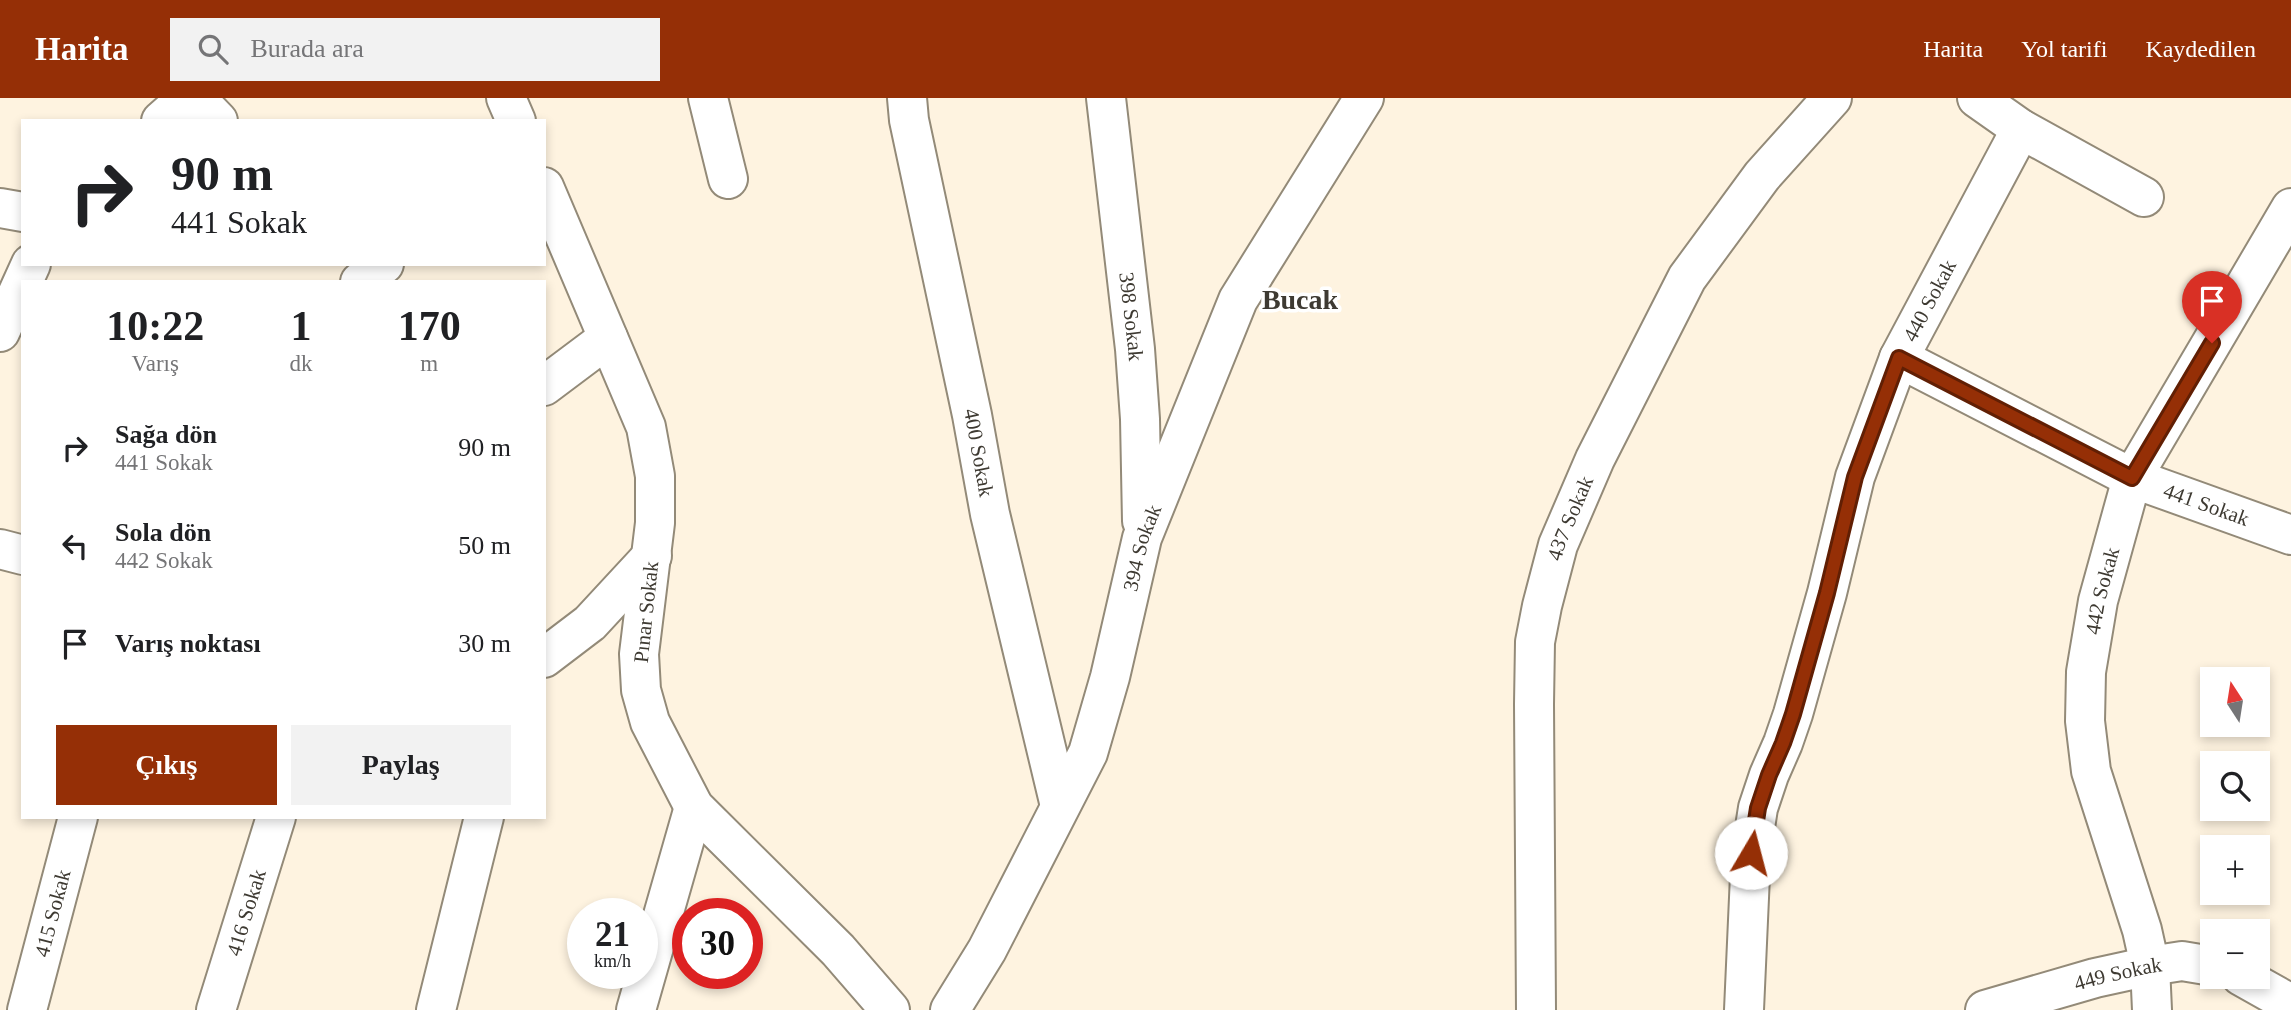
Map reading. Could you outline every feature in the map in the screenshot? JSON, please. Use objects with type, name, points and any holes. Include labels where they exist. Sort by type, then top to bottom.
[{"type":"street","points":[[163,119],[187,98]]},
{"type":"street","points":[[196,98],[216,119]]},
{"type":"street","points":[[506,98],[515,119]]},
{"type":"street","points":[[708,98],[728,179]]},
{"type":"street","name":"400 Sokak","points":[[907,98],[909,120],[972,415],[990,514],[1060,806]]},
{"type":"street","name":"398 Sokak","points":[[1106,98],[1135,349],[1140,419],[1142,538]]},
{"type":"street","name":"394 Sokak","points":[[950,1010],[987,950],[1088,753],[1110,677],[1142,538],[1238,300],[1364,98]]},
{"type":"street","name":"437 Sokak","points":[[1536,1010],[1535,642],[1558,545],[1595,459],[1687,278],[1762,176],[1832,98]]},
{"type":"street","points":[[1977,98],[2021,129],[2144,197]]},
{"type":"street","name":"440 Sokak","points":[[1744,1010],[1751,853],[1758,808],[1793,714],[1827,593],[1855,477],[1899,358],[2021,129]]},
{"type":"street","name":"Pınar Sokak","points":[[546,192],[646,427],[655,476],[652,556],[639,654],[642,690],[650,722],[694,807],[838,950],[890,1010]]},
{"type":"street","points":[[0,208],[21,212]]},
{"type":"street","name":"442 Sokak","points":[[2152,1010],[2150,966],[2142,930],[2091,771],[2085,721],[2086,672],[2098,601],[2132,478],[2291,208]]},
{"type":"street","points":[[363,280],[381,266]]},
{"type":"street","points":[[0,332],[21,286]]},
{"type":"street","points":[[546,384],[608,338]]},
{"type":"street","name":"441 Sokak","points":[[1899,358],[2132,478],[2291,535]]},
{"type":"street","points":[[0,549],[21,554]]},
{"type":"street","points":[[546,657],[590,622],[652,556]]},
{"type":"street","points":[[636,1010],[694,807]]},
{"type":"street","name":"415 Sokak","points":[[27,1010],[77,819]]},
{"type":"street","name":"416 Sokak","points":[[216,1010],[275,819]]},
{"type":"street","points":[[436,1010],[484,819]]},
{"type":"street","name":"449 Sokak","points":[[1986,1010],[2095,978],[2150,966],[2182,961],[2200,964]]},
{"type":"street","points":[[2264,989],[2291,1004]]},
{"type":"district","name":"Bucak","points":[[1300,299]]},
{"type":"route","points":[[1751,853],[1758,808],[1793,714],[1827,593],[1855,477],[1899,358],[2132,478],[2212,343]]}]
